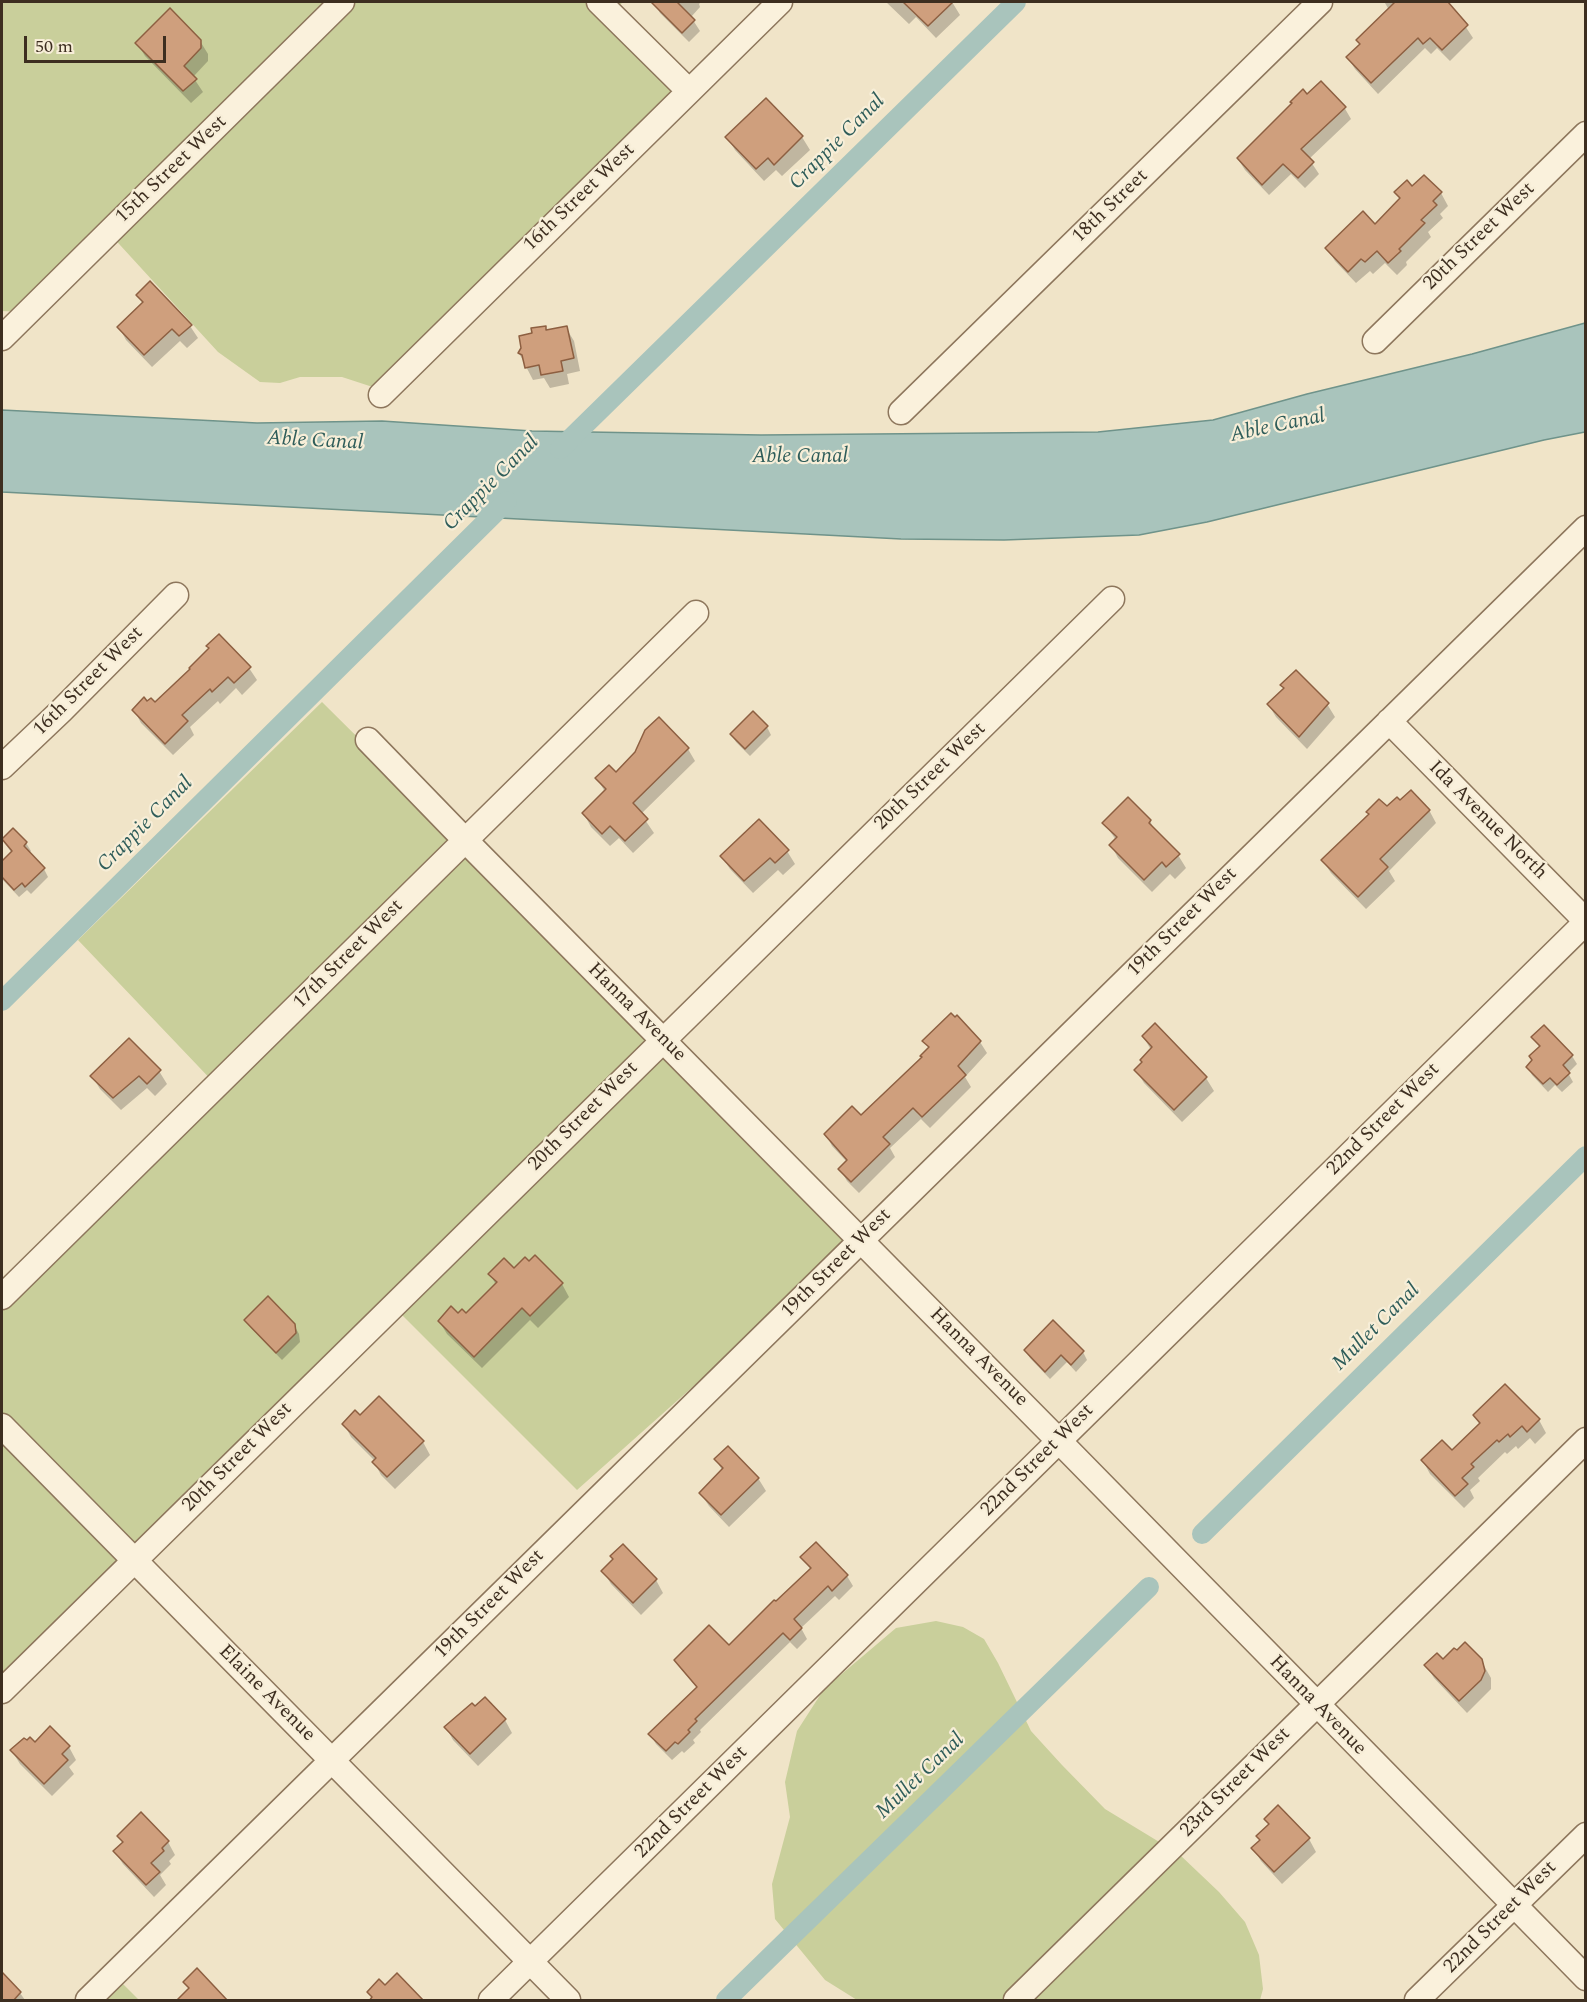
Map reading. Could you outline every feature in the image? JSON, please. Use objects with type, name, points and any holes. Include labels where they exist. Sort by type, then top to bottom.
[{"type":"street","name":"15th Street West","points":[[2,338],[342,2]]},
{"type":"street","points":[[599,2],[689,91]]},
{"type":"street","name":"16th Street West","points":[[381,395],[780,2]]},
{"type":"street","name":"18th Street","points":[[901,412],[1320,2]]},
{"type":"street","name":"20th Street West","points":[[1375,341],[1586,134]]},
{"type":"street","name":"19th Street West","points":[[88,2001],[1586,528]]},
{"type":"street","name":"16th Street West","points":[[2,767],[176,595]]},
{"type":"street","name":"20th Street West","points":[[2,1691],[1112,599]]},
{"type":"street","name":"17th Street West","points":[[2,1297],[696,613]]},
{"type":"street","name":"Ida Avenue North","points":[[1389,721],[1586,922]]},
{"type":"street","name":"Hanna Avenue","points":[[368,740],[1586,1978]]},
{"type":"street","name":"22nd Street West","points":[[491,2001],[1586,922]]},
{"type":"street","name":"Elaine Avenue","points":[[2,1426],[568,2001]]},
{"type":"street","name":"23rd Street West","points":[[1016,2001],[1586,1440]]},
{"type":"street","name":"22nd Street West","points":[[1417,2001],[1586,1835]]},
{"type":"green space","points":[[2,2],[623,2],[612,12],[694,96],[388,392],[342,377],[300,377],[280,383],[260,382],[218,352],[109,233],[22,312],[2,311]]},
{"type":"green space","points":[[322,702],[565,943],[854,1243],[577,1490],[395,1308],[2,1677],[2,1294],[218,1087],[78,940]]},
{"type":"green space","points":[[936,1621],[963,1627],[984,1639],[1031,1731],[1062,1765],[1105,1809],[1179,1854],[1219,1892],[1245,1922],[1259,1955],[1263,1989],[1260,2000],[857,2000],[825,1980],[775,1919],[772,1884],[790,1817],[785,1782],[797,1731],[824,1689],[896,1628]]},
{"type":"green space","points":[[119,1980],[139,2000],[98,2000]]},
{"type":"water","name":"Able Canal","points":[[1585,323],[1585,432],[1207,522],[1139,535],[1004,540],[901,539],[2,492],[2,410],[257,423],[382,421],[532,431],[761,435],[1098,432],[1213,420]]},
{"type":"building","points":[[651,2],[677,2],[695,20],[682,33]]},
{"type":"building","points":[[903,2],[953,2],[928,26]]},
{"type":"building","points":[[1395,2],[1448,2],[1468,25],[1442,50],[1430,38],[1423,44],[1418,38],[1371,83],[1346,57],[1360,44],[1356,40]]},
{"type":"building","points":[[170,8],[201,40],[201,48],[184,66],[197,79],[183,91],[135,43]]},
{"type":"building","points":[[1321,81],[1346,107],[1301,149],[1314,162],[1298,178],[1283,164],[1262,185],[1237,158],[1303,89],[1307,94]]},
{"type":"building","points":[[766,98],[803,136],[774,165],[768,158],[756,169],[725,137]]},
{"type":"building","points":[[1424,175],[1442,192],[1433,201],[1437,205],[1421,220],[1425,223],[1388,263],[1377,251],[1365,262],[1361,259],[1348,272],[1325,248],[1363,211],[1375,224],[1400,198],[1394,192],[1407,180],[1412,186]]},
{"type":"building","points":[[150,281],[192,325],[179,336],[172,329],[144,355],[117,327],[143,302],[136,295]]},
{"type":"building","points":[[546,326],[546,330],[567,326],[574,358],[561,361],[563,371],[541,375],[539,365],[525,368],[522,355],[518,353],[521,348],[519,336],[532,333],[531,328]]},
{"type":"building","points":[[219,634],[251,667],[234,683],[228,677],[212,692],[210,689],[182,715],[188,721],[165,744],[132,710],[144,697],[147,701],[151,698],[155,702],[190,669],[209,648],[206,646]]},
{"type":"building","points":[[1296,670],[1329,703],[1299,737],[1267,704],[1284,688],[1280,685]]},
{"type":"building","points":[[753,711],[768,726],[745,749],[730,734]]},
{"type":"building","points":[[659,717],[689,748],[633,803],[648,819],[625,841],[610,826],[602,834],[582,813],[606,789],[595,778],[609,765],[616,772],[635,752],[645,730]]},
{"type":"building","points":[[1411,790],[1430,810],[1380,859],[1388,867],[1358,897],[1321,860],[1369,814],[1366,812],[1379,799],[1387,806],[1397,797],[1400,800]]},
{"type":"building","points":[[1128,797],[1151,820],[1149,823],[1180,854],[1166,867],[1162,862],[1144,880],[1109,845],[1117,837],[1102,823]]},
{"type":"building","points":[[759,819],[789,850],[775,863],[770,858],[744,881],[720,856]]},
{"type":"building","points":[[13,828],[27,842],[24,846],[45,868],[25,887],[22,883],[14,890],[2,877],[2,861],[12,851],[2,839]]},
{"type":"building","points":[[951,1013],[955,1017],[957,1015],[981,1041],[958,1066],[966,1075],[922,1117],[913,1108],[883,1137],[890,1144],[851,1182],[838,1169],[847,1160],[824,1134],[852,1106],[861,1115],[922,1057],[920,1056],[929,1047],[922,1041]]},
{"type":"building","points":[[1155,1023],[1207,1077],[1174,1110],[1134,1070],[1152,1047],[1142,1036]]},
{"type":"building","points":[[1544,1025],[1573,1055],[1563,1065],[1570,1073],[1557,1085],[1550,1078],[1543,1084],[1526,1067],[1532,1060],[1529,1056],[1540,1046],[1531,1037]]},
{"type":"building","points":[[129,1038],[161,1070],[147,1084],[139,1076],[113,1098],[90,1076]]},
{"type":"building","points":[[535,1255],[563,1283],[530,1316],[522,1308],[474,1357],[438,1321],[451,1306],[458,1313],[462,1309],[466,1313],[497,1282],[488,1274],[504,1258],[514,1268],[525,1257],[529,1261]]},
{"type":"building","points":[[268,1296],[295,1324],[296,1333],[276,1353],[244,1320]]},
{"type":"building","points":[[1053,1320],[1084,1351],[1071,1365],[1061,1355],[1045,1372],[1024,1350]]},
{"type":"building","points":[[1505,1384],[1540,1419],[1527,1432],[1522,1426],[1510,1437],[1508,1434],[1499,1442],[1497,1440],[1471,1464],[1474,1467],[1462,1478],[1468,1484],[1455,1496],[1421,1460],[1442,1440],[1452,1450],[1480,1423],[1473,1415]]},
{"type":"building","points":[[379,1396],[424,1441],[387,1477],[372,1462],[376,1458],[342,1424],[355,1410],[360,1415]]},
{"type":"building","points":[[728,1446],[759,1478],[721,1515],[699,1493],[723,1468],[714,1459]]},
{"type":"building","points":[[816,1542],[848,1575],[832,1591],[828,1586],[794,1619],[802,1628],[790,1640],[783,1633],[695,1719],[697,1721],[688,1730],[690,1732],[678,1744],[675,1742],[666,1751],[648,1734],[697,1687],[674,1660],[709,1625],[729,1645],[774,1600],[776,1601],[811,1568],[800,1557]]},
{"type":"building","points":[[623,1544],[657,1579],[633,1603],[601,1571],[613,1559],[610,1556]]},
{"type":"building","points":[[1465,1642],[1482,1659],[1485,1671],[1481,1680],[1459,1701],[1424,1665],[1437,1653],[1443,1659],[1454,1648],[1457,1650]]},
{"type":"building","points":[[485,1697],[506,1719],[470,1754],[444,1727],[472,1703],[475,1706]]},
{"type":"building","points":[[50,1726],[70,1746],[62,1754],[68,1760],[44,1784],[10,1750],[24,1738],[27,1740],[30,1737],[35,1742]]},
{"type":"building","points":[[1278,1805],[1310,1838],[1274,1872],[1251,1848],[1260,1840],[1256,1836],[1269,1824],[1264,1819]]},
{"type":"building","points":[[141,1812],[169,1841],[162,1848],[164,1851],[151,1863],[160,1872],[146,1885],[113,1851],[123,1842],[117,1836]]},
{"type":"building","points":[[197,1968],[228,2001],[176,2001],[189,1988],[183,1982]]},
{"type":"building","points":[[2,1972],[21,1992],[13,2001],[2,2001]]},
{"type":"building","points":[[397,1973],[424,2001],[369,2001],[372,1997],[367,1992],[379,1979],[385,1985]]},
{"type":"waterway","name":"Crappie Canal","points":[[560,449],[1016,2]]},
{"type":"waterway","name":"Crappie Canal","points":[[2,1001],[507,501]]},
{"type":"waterway","name":"Mullet Canal","points":[[1202,1534],[1586,1156]]},
{"type":"waterway","name":"Mullet Canal","points":[[726,2000],[1149,1587]]}]
